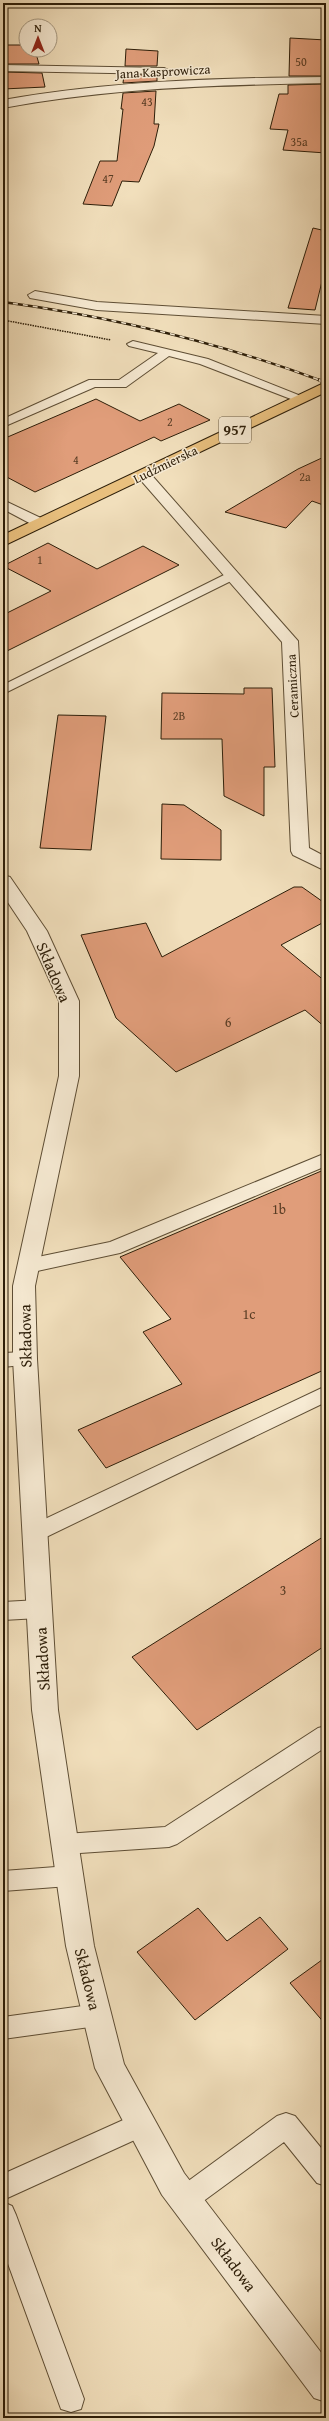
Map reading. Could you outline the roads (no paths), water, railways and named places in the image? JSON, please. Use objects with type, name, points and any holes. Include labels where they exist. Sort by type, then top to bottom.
[{"type":"main road","name":"Ludźmierska","points":[[3,541],[326,386]]},
{"type":"street","points":[[3,68],[81,68],[249,74],[288,81]]},
{"type":"street","name":"Jana Kasprowicza","points":[[3,104],[59,94],[146,85],[326,80]]},
{"type":"street","points":[[35,295],[96,306],[326,320]]},
{"type":"street","name":"Ceramiczna","points":[[143,474],[290,641],[300,851],[326,865]]},
{"type":"street","name":"Składowa","points":[[3,882],[37,931],[69,1001],[69,1076],[24,1286],[14,1360],[35,1533],[45,1710],[80,1946],[110,2068],[173,2184],[324,2380]]},
{"type":"lane","points":[[133,344],[204,361],[300,398]]},
{"type":"lane","points":[[3,423],[93,383],[122,384],[167,352]]},
{"type":"lane","points":[[3,504],[40,523]]},
{"type":"lane","points":[[3,690],[232,575]]},
{"type":"lane","points":[[28,1266],[114,1248],[326,1159]]},
{"type":"lane","points":[[35,1533],[326,1393]]},
{"type":"lane","points":[[3,1611],[39,1609]]},
{"type":"lane","points":[[65,1844],[169,1836],[326,1735]]},
{"type":"lane","points":[[3,1881],[69,1876]]},
{"type":"lane","points":[[3,2028],[97,2015]]},
{"type":"lane","points":[[3,2187],[141,2124]]},
{"type":"lane","points":[[185,2199],[286,2125],[326,2174]]},
{"type":"lane","points":[[3,2215],[71,2400]]},
{"type":"railway","points":[[3,302],[85,315],[165,332],[244,354],[322,381]]},
{"type":"railway","points":[[319,380],[326,383]]}]
